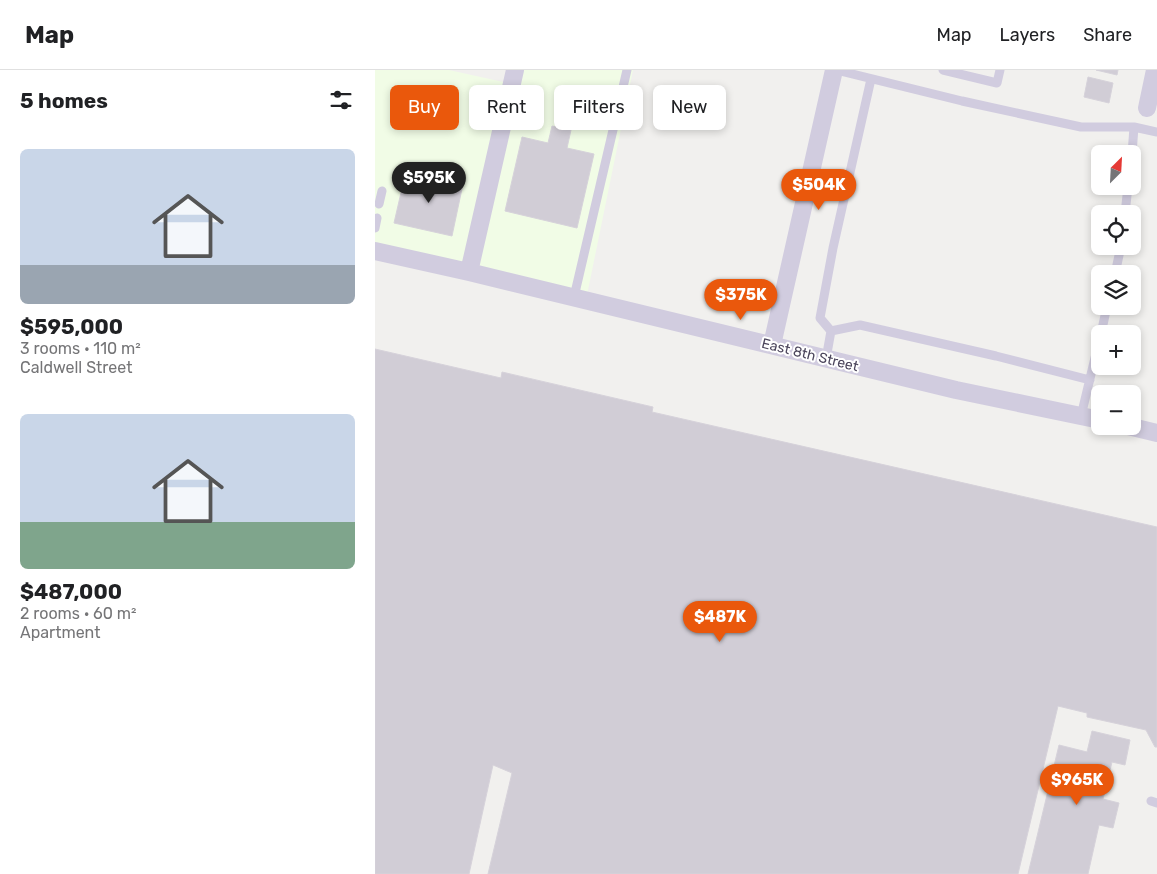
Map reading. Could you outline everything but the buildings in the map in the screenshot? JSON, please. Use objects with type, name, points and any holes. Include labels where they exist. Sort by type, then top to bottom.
[{"type":"street","points":[[469,272],[515,70]]},
{"type":"street","points":[[772,345],[835,70]]},
{"type":"street","points":[[1147,108],[1155,70]]},
{"type":"street","name":"East 8th Street","points":[[375,251],[956,390],[1091,418]]},
{"type":"street","points":[[1141,429],[1157,433]]},
{"type":"lane","points":[[573,297],[627,70]]},
{"type":"lane","points":[[835,70],[963,102],[1081,127],[1135,127],[1157,132]]},
{"type":"lane","points":[[943,70],[997,84],[1000,70]]},
{"type":"lane","points":[[831,331],[820,318],[833,248],[871,79]]},
{"type":"lane","points":[[1132,145],[1135,127]]},
{"type":"lane","points":[[379,204],[382,191]]},
{"type":"lane","points":[[831,331],[860,325],[1090,380]]},
{"type":"lane","points":[[826,359],[831,331]]},
{"type":"lane","points":[[1081,416],[1091,375]]},
{"type":"shaded area","points":[[375,70],[449,70],[512,84],[515,70],[633,70],[630,85],[554,85],[554,130],[621,130],[586,300],[375,251]]}]
